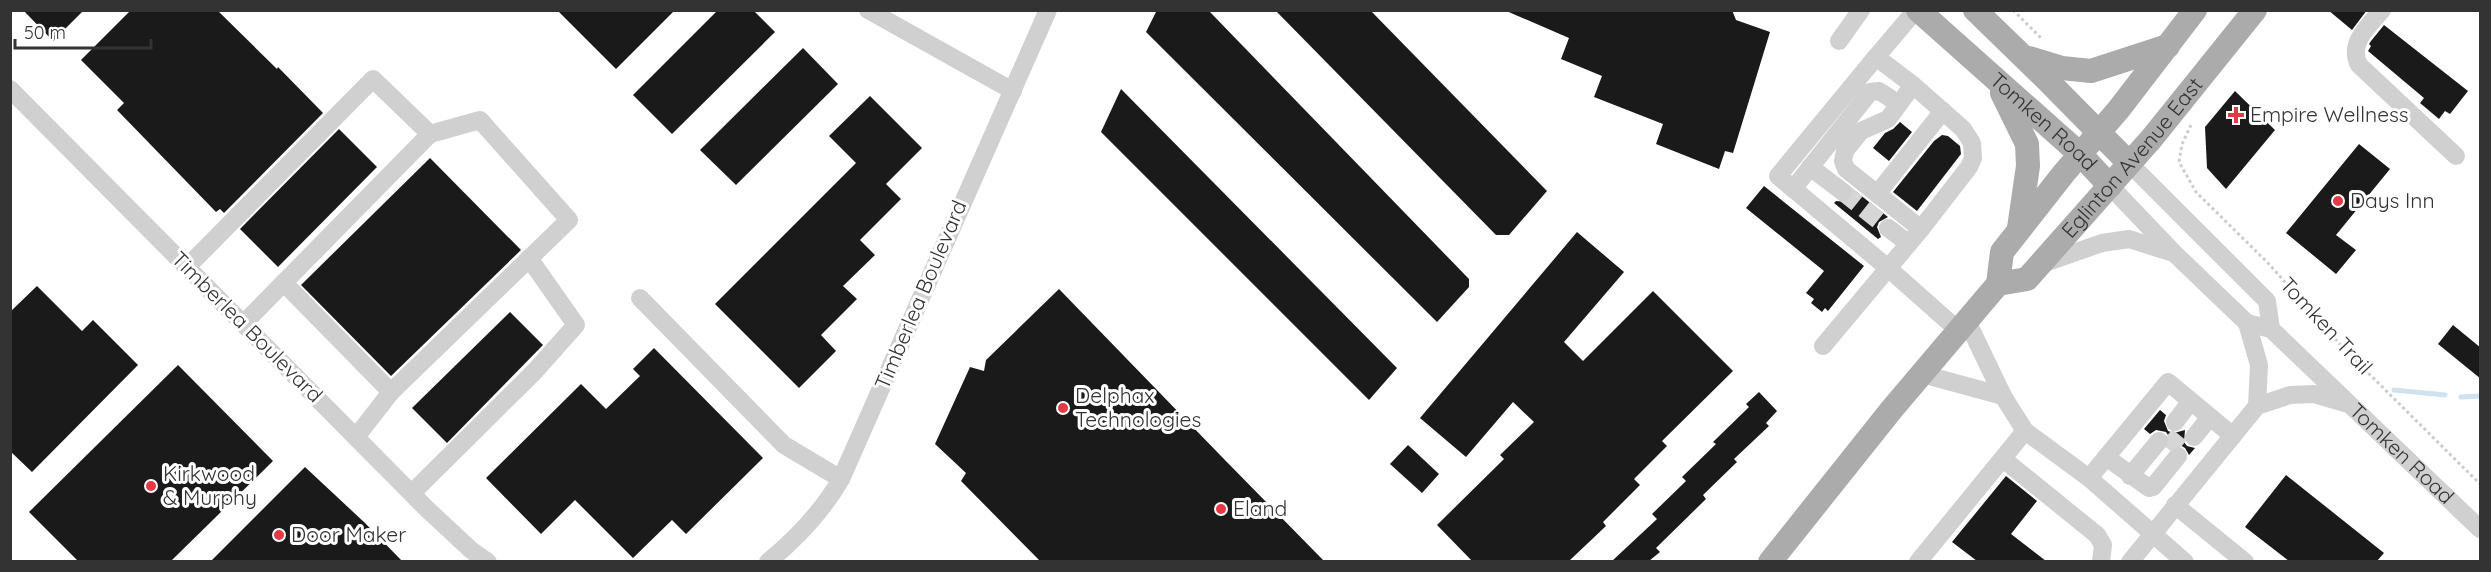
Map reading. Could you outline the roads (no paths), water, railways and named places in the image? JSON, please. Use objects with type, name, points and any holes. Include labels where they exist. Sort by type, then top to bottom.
[{"type":"main road","name":"Tomken Road","points":[[1917,10],[2081,155],[2110,186]]},
{"type":"main road","name":"Tomken Road","points":[[1975,10],[2129,163]]},
{"type":"main road","name":"Eglinton Avenue East","points":[[2195,10],[2099,134],[2002,252],[1998,284],[2027,279],[2110,186],[2255,10]]},
{"type":"main road","points":[[2022,56],[2062,68],[2091,70],[2168,46]]},
{"type":"main road","points":[[1992,75],[2018,122],[2027,144],[2028,166],[2019,229]]},
{"type":"main road","points":[[1770,561],[1998,284]]},
{"type":"street","points":[[868,10],[1013,92]]},
{"type":"street","name":"Timberlea Boulevard","points":[[768,561],[791,543],[814,518],[828,502],[841,480],[1048,10]]},
{"type":"street","points":[[1839,41],[1861,10]]},
{"type":"street","points":[[1917,10],[1778,176],[1888,268],[1963,326],[2025,431],[2089,478],[2185,561]]},
{"type":"street","points":[[2382,10],[2355,47],[2355,56],[2359,65],[2456,156]]},
{"type":"street","points":[[1823,346],[1921,229],[1969,167],[1973,158],[1972,143],[1968,135],[1913,85],[1876,57]]},
{"type":"street","points":[[188,266],[373,79],[430,134]]},
{"type":"street","points":[[1913,85],[1887,120],[1859,133],[1843,154],[1843,161],[1846,169],[1921,229]]},
{"type":"street","name":"Timberlea Boulevard","points":[[10,89],[412,493],[471,550],[488,561]]},
{"type":"street","points":[[1794,189],[1870,92],[1880,91],[1899,104]]},
{"type":"street","points":[[1878,194],[1943,111]]},
{"type":"street","points":[[244,323],[430,134],[480,120],[568,220],[391,392],[356,437]]},
{"type":"street","name":"Tomken Road","points":[[2129,163],[2267,301],[2271,329]]},
{"type":"street","points":[[1810,167],[1843,192]]},
{"type":"street","name":"Tomken Road","points":[[2110,186],[2174,253],[2247,323],[2271,329],[2481,529]]},
{"type":"street","points":[[1888,228],[1908,243]]},
{"type":"street","points":[[2038,266],[2102,243],[2129,239],[2174,253]]},
{"type":"street","points":[[412,493],[535,371],[576,325],[529,258]]},
{"type":"street","points":[[284,283],[391,392]]},
{"type":"street","points":[[640,298],[784,445],[841,480]]},
{"type":"street","points":[[2247,323],[2259,365],[2258,406]]},
{"type":"street","points":[[1922,374],[2003,396]]},
{"type":"street","points":[[2089,478],[2168,382],[2233,436]]},
{"type":"street","points":[[2130,561],[2258,406],[2290,395],[2314,394],[2349,404]]},
{"type":"street","points":[[2184,429],[2200,409]]},
{"type":"street","points":[[1925,559],[2025,431]]},
{"type":"street","points":[[2106,457],[2146,488],[2153,487],[2168,449],[2135,479]]},
{"type":"street","points":[[2003,459],[2097,535],[2103,545],[2101,561]]},
{"type":"street","points":[[2175,505],[2246,561]]},
{"type":"waterway","points":[[2394,390],[2445,395]]},
{"type":"waterway","points":[[2461,397],[2480,396]]},
{"type":"tunnel","points":[[1843,192],[1888,228]]},
{"type":"tunnel","points":[[2168,449],[2184,429]]},
{"type":"place","name":"Empire Wellness","points":[[2236,115]]},
{"type":"place","name":"Days Inn","points":[[2338,201]]},
{"type":"place","name":"Delphax Technologies","points":[[1063,408]]},
{"type":"place","name":"Kirkwood & Murphy","points":[[151,486]]},
{"type":"place","name":"Eland","points":[[1221,509]]},
{"type":"place","name":"Door Maker","points":[[279,535]]}]
